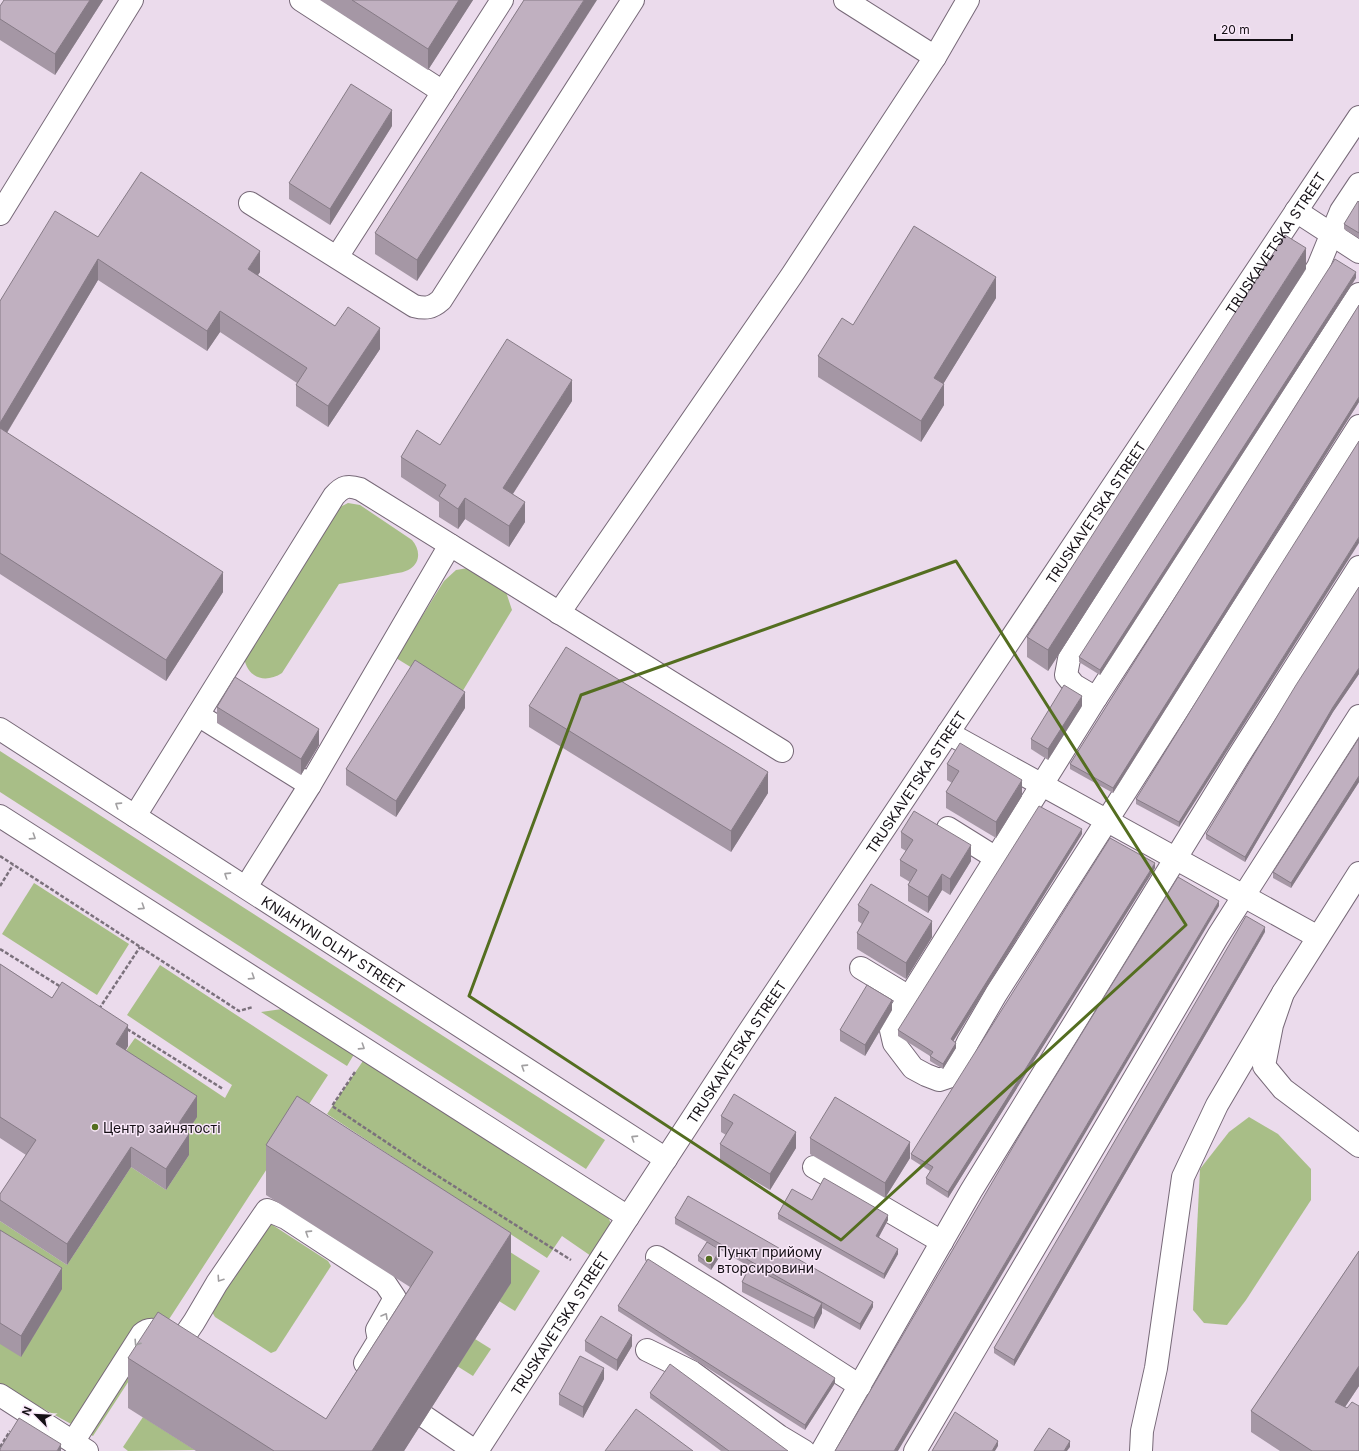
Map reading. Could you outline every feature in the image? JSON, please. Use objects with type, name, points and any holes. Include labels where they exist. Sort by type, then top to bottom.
[{"type":"street","points":[[0,214],[132,0]]},
{"type":"street","points":[[301,0],[443,92]]},
{"type":"street","points":[[337,257],[502,0]]},
{"type":"street","points":[[250,203],[414,306],[424,309],[433,307],[441,300],[633,0]]},
{"type":"street","points":[[845,0],[935,58]]},
{"type":"street","points":[[559,613],[792,275],[935,58],[968,0]]},
{"type":"street","name":"TRUSKAVETSKA STREET","points":[[476,1451],[755,1022],[1359,117]]},
{"type":"street","points":[[1096,698],[1074,685],[1066,675],[1069,659],[1318,267],[1341,211],[1358,189]]},
{"type":"street","points":[[1296,211],[1359,252]]},
{"type":"street","points":[[1359,294],[1096,698],[996,858],[939,930],[909,997],[891,1030],[894,1043],[913,1068],[939,1080],[948,1077],[956,1068],[968,1042],[996,994],[1359,426]]},
{"type":"street","points":[[136,816],[334,496],[341,489],[351,486],[450,545],[782,751]]},
{"type":"street","points":[[246,888],[310,785],[450,545]]},
{"type":"street","points":[[822,1451],[976,1184],[1175,858],[1359,567]]},
{"type":"street","points":[[198,715],[310,785]]},
{"type":"street","points":[[915,1451],[1214,942],[1359,716]]},
{"type":"street","name":"KNIAHYNI OLHY STREET","points":[[0,729],[666,1159]]},
{"type":"street","points":[[948,733],[1318,937]]},
{"type":"street","points":[[0,816],[628,1217]]},
{"type":"street","points":[[948,828],[996,858]]},
{"type":"street","points":[[1141,1451],[1142,1431],[1156,1368],[1183,1177],[1217,1105],[1283,993],[1359,873]]},
{"type":"street","points":[[861,968],[909,997]]},
{"type":"street","points":[[1283,993],[1272,1025],[1264,1066],[1283,1089],[1359,1146]]},
{"type":"street","points":[[814,1167],[942,1242]]},
{"type":"street","points":[[179,1344],[217,1284],[268,1210],[286,1218],[385,1283],[395,1298],[377,1330],[379,1340],[361,1380]]},
{"type":"street","points":[[657,1257],[860,1386]]},
{"type":"street","points":[[0,1396],[80,1446],[142,1334],[146,1330],[153,1329],[158,1331],[198,1357]]},
{"type":"street","points":[[647,1350],[692,1372],[780,1436],[804,1451]]},
{"type":"street","points":[[425,1418],[476,1451]]},
{"type":"path","points":[[0,856],[239,1011],[282,996]]},
{"type":"path","points":[[0,886],[13,865]]},
{"type":"path","points":[[98,1010],[140,947]]},
{"type":"path","points":[[0,949],[65,990]]},
{"type":"path","points":[[124,1027],[223,1089]]},
{"type":"path","points":[[358,1069],[332,1106],[422,1166],[592,1273]]},
{"type":"path","points":[[0,1447],[11,1430]]},
{"type":"highlighted area","points":[[956,561],[1186,925],[841,1240],[469,996],[581,695]]},
{"type":"green space","points":[[348,503],[360,505],[412,540],[418,551],[418,559],[416,563],[410,569],[402,572],[339,584],[282,673],[269,678],[258,677],[249,670],[244,657],[336,509]]},
{"type":"green space","points":[[468,568],[506,592],[512,610],[459,697],[396,658],[444,581],[456,570]]},
{"type":"green space","points":[[0,751],[605,1140],[586,1169],[0,792]]},
{"type":"green space","points":[[34,883],[129,944],[97,995],[2,934]]},
{"type":"green space","points":[[160,965],[328,1075],[93,1436],[0,1385],[0,1221],[67,1265],[131,1167],[166,1190],[189,1155],[116,1065],[135,1038],[225,1098],[232,1085],[127,1015]]},
{"type":"green space","points":[[289,1008],[356,1051],[347,1066],[261,1012]]},
{"type":"green space","points":[[365,1058],[605,1208],[612,1227],[591,1256],[562,1236],[547,1258],[327,1114]]},
{"type":"green space","points":[[1249,1117],[1278,1134],[1311,1169],[1311,1200],[1246,1300],[1227,1325],[1204,1323],[1193,1310],[1200,1169],[1229,1132]]},
{"type":"green space","points":[[271,1224],[328,1261],[331,1266],[276,1351],[271,1353],[215,1317],[212,1312],[267,1227]]},
{"type":"green space","points":[[496,1243],[540,1271],[515,1311],[499,1301]]},
{"type":"green space","points":[[475,1339],[491,1349],[473,1376],[457,1366]]},
{"type":"green space","points":[[143,1417],[195,1450],[128,1451],[123,1447]]},
{"type":"building","points":[[4,0],[90,0],[55,54],[0,19],[0,6]]},
{"type":"building","points":[[352,0],[459,0],[428,49]]},
{"type":"building","points":[[524,0],[584,0],[417,260],[375,233]]},
{"type":"building","points":[[351,84],[392,110],[330,209],[289,183]]},
{"type":"building","points":[[141,172],[260,251],[248,269],[335,326],[348,307],[380,328],[328,406],[296,385],[307,368],[220,311],[207,331],[98,259],[0,423],[0,301],[55,211],[98,237]]},
{"type":"building","points":[[1358,201],[1359,202],[1359,233],[1344,224]]},
{"type":"building","points":[[914,226],[996,277],[934,378],[944,384],[921,421],[818,356],[842,318],[853,325]]},
{"type":"building","points":[[1285,235],[1306,248],[1048,650],[1027,637]]},
{"type":"building","points":[[1335,259],[1356,272],[1100,670],[1079,657]]},
{"type":"building","points":[[1359,305],[1359,397],[1113,788],[1070,764]]},
{"type":"building","points":[[507,339],[572,380],[503,488],[525,502],[509,526],[465,498],[458,509],[439,496],[446,485],[401,457],[417,430],[440,445]]},
{"type":"building","points":[[0,428],[223,572],[166,660],[0,553]]},
{"type":"building","points":[[1359,441],[1359,537],[1179,822],[1136,799],[1270,582]]},
{"type":"building","points":[[1359,587],[1359,668],[1333,707],[1245,857],[1206,834],[1296,685]]},
{"type":"building","points":[[566,647],[768,772],[731,831],[529,706]]},
{"type":"building","points":[[415,660],[465,692],[396,801],[346,769]]},
{"type":"building","points":[[235,677],[319,729],[301,759],[217,707]]},
{"type":"building","points":[[1064,685],[1082,696],[1048,749],[1031,739]]},
{"type":"building","points":[[1359,738],[1359,776],[1291,883],[1273,872]]},
{"type":"building","points":[[960,743],[1022,780],[996,822],[946,792],[959,771],[947,764]]},
{"type":"building","points":[[1039,806],[1082,829],[951,1039],[956,1043],[943,1064],[930,1056],[933,1052],[898,1030]]},
{"type":"building","points":[[914,811],[971,845],[950,879],[942,874],[928,897],[908,885],[917,870],[900,860],[913,840],[901,832]]},
{"type":"building","points":[[1110,838],[1155,863],[948,1192],[926,1178],[933,1167],[911,1154]]},
{"type":"building","points":[[1178,877],[1219,901],[894,1451],[835,1451],[1031,1116]]},
{"type":"building","points":[[871,884],[932,921],[906,963],[857,933],[869,912],[858,905]]},
{"type":"building","points":[[1246,916],[1265,927],[1014,1360],[994,1348]]},
{"type":"building","name":"Центр зайнятості","points":[[0,964],[52,998],[62,982],[128,1025],[116,1044],[197,1096],[177,1126],[189,1134],[166,1169],[131,1147],[67,1244],[0,1200],[0,1194],[36,1140],[0,1117]]},
{"type":"building","points":[[867,985],[892,1000],[865,1045],[840,1030]]},
{"type":"building","points":[[734,1094],[796,1132],[770,1174],[720,1144],[733,1123],[721,1116]]},
{"type":"building","points":[[297,1096],[511,1233],[372,1451],[274,1451],[128,1358],[158,1312],[326,1419],[433,1252],[266,1145]]},
{"type":"building","points":[[835,1097],[910,1142],[885,1183],[810,1138]]},
{"type":"building","points":[[824,1178],[888,1215],[876,1236],[898,1249],[884,1274],[778,1214],[792,1189],[812,1200]]},
{"type":"building","points":[[688,1196],[873,1302],[860,1324],[675,1218]]},
{"type":"building","points":[[0,1230],[62,1268],[21,1336],[0,1323]]},
{"type":"building","name":"Пункт прийому вторсировини","points":[[707,1242],[720,1250],[711,1265],[698,1256]]},
{"type":"building","points":[[1359,1251],[1359,1366],[1335,1402],[1347,1408],[1352,1402],[1359,1406],[1359,1451],[1312,1451],[1251,1411]]},
{"type":"building","points":[[648,1259],[835,1378],[805,1425],[618,1306]]},
{"type":"building","points":[[750,1266],[822,1303],[814,1318],[742,1282]]},
{"type":"building","points":[[601,1316],[632,1335],[617,1360],[585,1341]]},
{"type":"building","points":[[580,1356],[604,1368],[583,1407],[559,1394]]},
{"type":"building","points":[[670,1364],[788,1451],[729,1451],[650,1393]]},
{"type":"building","points":[[636,1409],[693,1451],[605,1451]]},
{"type":"building","points":[[955,1412],[998,1441],[992,1451],[932,1451]]},
{"type":"building","points":[[19,1418],[61,1444],[57,1451],[0,1451]]},
{"type":"building","points":[[1049,1428],[1070,1441],[1064,1451],[1034,1451]]},
{"type":"place","name":"Центр зайнятості","points":[[95,1127]]},
{"type":"place","name":"Пункт прийому вторсировини","points":[[709,1259]]}]
